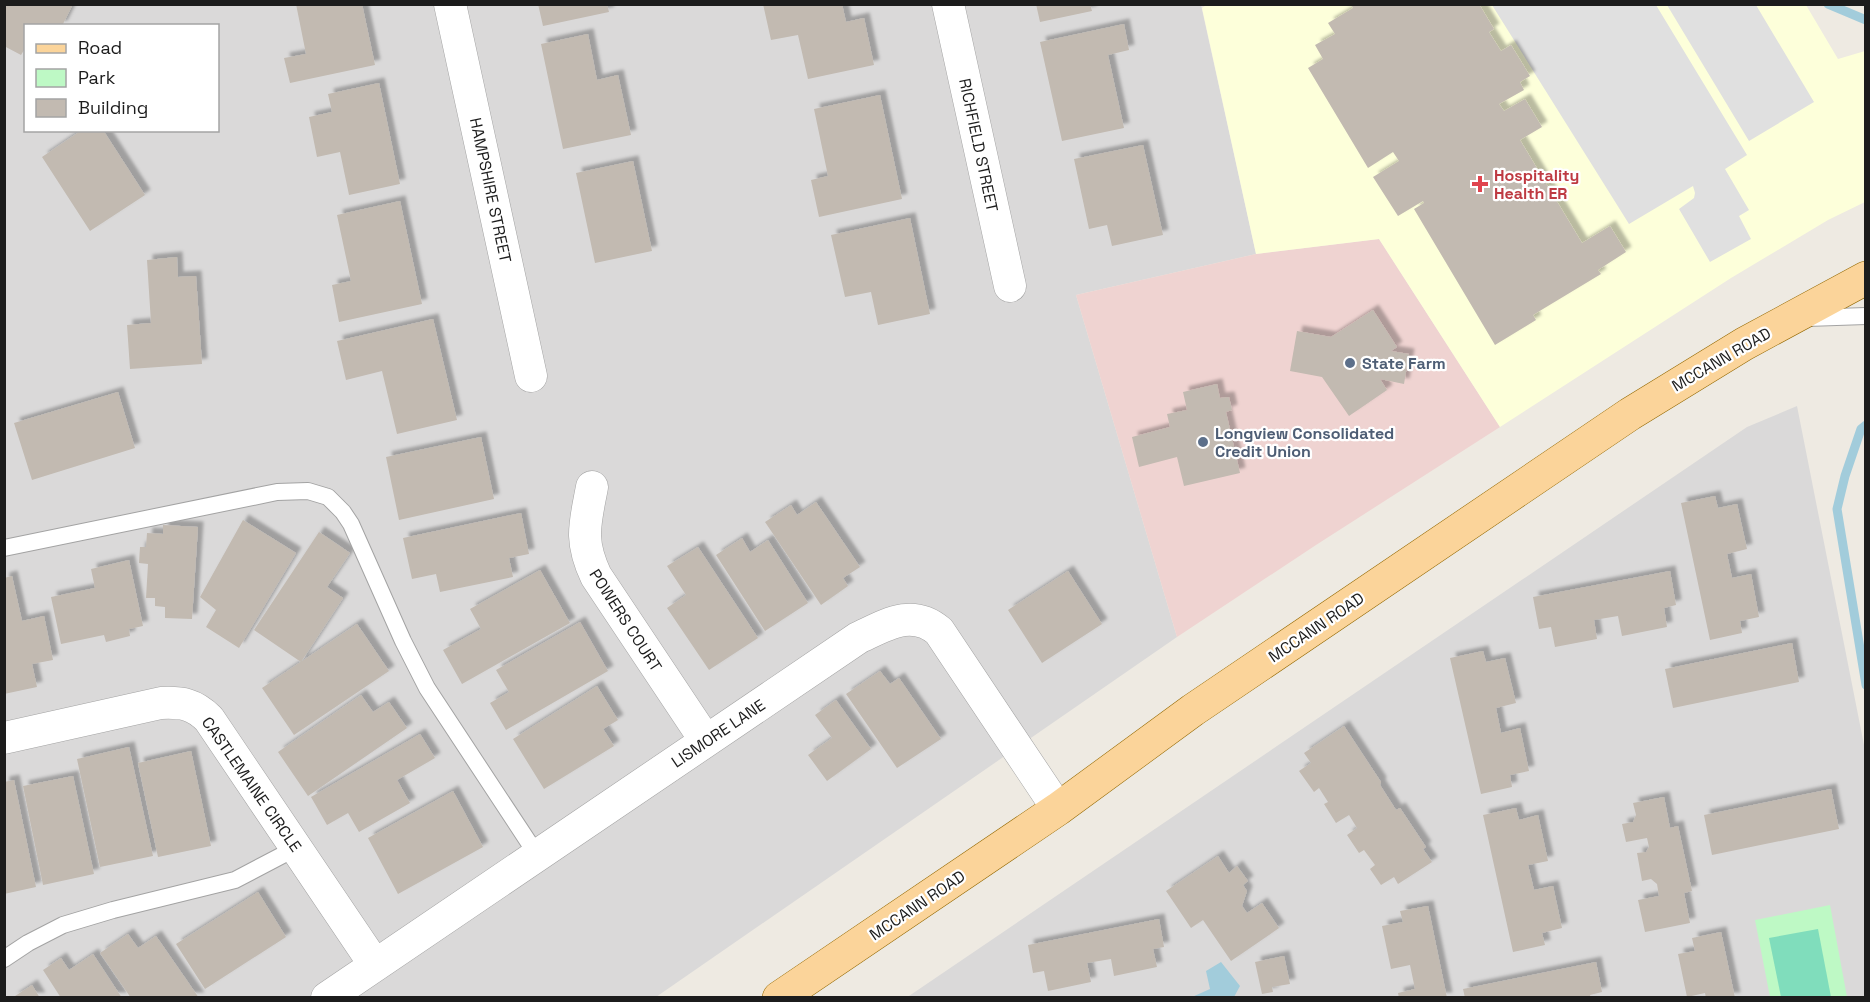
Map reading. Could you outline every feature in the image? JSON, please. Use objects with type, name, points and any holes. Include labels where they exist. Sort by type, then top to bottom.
[{"type":"main road","name":"MCCANN ROAD","points":[[779,998],[1058,809],[1194,710],[1630,414],[1721,358],[1866,278]]},
{"type":"street","name":"HAMPSHIRE STREET","points":[[450,4],[531,376]]},
{"type":"street","name":"RICHFIELD STREET","points":[[948,4],[1010,286]]},
{"type":"street","name":"POWERS COURT","points":[[592,487],[583,532],[590,565],[706,741]]},
{"type":"street","name":"LISMORE LANE","points":[[327,998],[858,638],[905,619],[920,619],[930,623],[939,631],[1058,809]]},
{"type":"street","name":"CASTLEMAINE CIRCLE","points":[[4,738],[161,703],[178,702],[198,708],[209,719],[375,965]]},
{"type":"lane","points":[[1791,318],[1866,316]]},
{"type":"lane","points":[[4,548],[260,494],[308,491],[328,497],[351,524],[416,668],[436,704],[537,855]]},
{"type":"lane","points":[[4,959],[28,943],[63,925],[113,910],[235,880],[296,848]]},
{"type":"shaded area","points":[[1208,4],[1806,5],[1838,59],[1865,51],[1865,202],[1828,220],[1731,278],[1500,427],[1379,239],[1256,254],[1202,8]]},
{"type":"shaded area","points":[[5,5],[1201,5],[1256,254],[1076,295],[1177,637],[656,997],[5,998]]},
{"type":"shaded area","points":[[1492,5],[1656,5],[1747,155],[1725,169],[1749,210],[1739,216],[1751,239],[1710,262],[1679,209],[1694,198],[1693,186],[1629,224]]},
{"type":"shaded area","points":[[1667,5],[1756,5],[1814,102],[1749,141]]},
{"type":"shaded area","points":[[1379,239],[1500,427],[1177,637],[1076,295],[1256,254]]},
{"type":"shaded area","points":[[1797,406],[1865,750],[1865,997],[906,998],[1747,427]]},
{"type":"green space","points":[[1830,905],[1847,997],[1770,997],[1755,920]]},
{"type":"green space","points":[[1818,929],[1831,997],[1781,997],[1769,938]]},
{"type":"water","points":[[1221,962],[1240,986],[1234,997],[1192,997],[1210,989],[1206,971]]},
{"type":"building","points":[[4,4],[73,4],[63,24],[24,24],[24,50],[21,55],[4,46]]},
{"type":"building","points":[[296,4],[362,4],[375,65],[290,83],[284,58],[306,54]]},
{"type":"building","points":[[538,4],[607,4],[609,12],[543,26]]},
{"type":"building","points":[[763,4],[842,4],[846,22],[864,18],[874,65],[808,79],[798,35],[771,40]]},
{"type":"building","points":[[1036,4],[1090,4],[1092,11],[1040,22]]},
{"type":"building","name":"Hospitality Health ER","points":[[1351,4],[1479,4],[1494,29],[1489,32],[1501,51],[1511,45],[1530,76],[1520,82],[1524,90],[1499,104],[1504,111],[1525,99],[1542,127],[1520,140],[1582,243],[1610,226],[1626,252],[1598,270],[1601,274],[1533,315],[1536,320],[1495,345],[1414,209],[1424,203],[1423,201],[1398,216],[1373,177],[1399,161],[1393,152],[1368,168],[1308,68],[1323,59],[1315,45],[1335,34],[1328,23],[1353,8]]},
{"type":"building","points":[[1124,24],[1129,50],[1108,55],[1124,128],[1062,141],[1040,42]]},
{"type":"building","points":[[588,34],[597,80],[618,75],[631,135],[563,149],[541,44]]},
{"type":"building","points":[[379,83],[400,184],[349,195],[340,152],[317,157],[309,117],[332,112],[328,94]]},
{"type":"building","points":[[880,95],[902,199],[819,217],[811,180],[828,176],[814,109]]},
{"type":"building","points":[[79,132],[104,132],[145,195],[90,231],[42,157]]},
{"type":"building","points":[[1143,145],[1163,235],[1112,246],[1107,225],[1089,229],[1074,159]]},
{"type":"building","points":[[633,161],[652,251],[595,263],[576,173]]},
{"type":"building","points":[[400,201],[422,304],[339,322],[332,285],[351,281],[337,215]]},
{"type":"building","points":[[910,218],[930,314],[878,325],[871,292],[845,297],[831,235]]},
{"type":"building","points":[[177,257],[178,277],[196,276],[202,364],[130,369],[127,325],[151,323],[147,260]]},
{"type":"building","name":"State Farm","points":[[1373,310],[1397,347],[1391,351],[1409,354],[1404,384],[1380,379],[1387,390],[1349,416],[1322,377],[1290,371],[1297,331],[1331,337]]},
{"type":"building","points":[[433,319],[457,420],[397,434],[382,371],[346,380],[337,341]]},
{"type":"building","name":"Longview Consolidated Credit Union","points":[[1217,384],[1220,398],[1229,397],[1232,410],[1226,412],[1240,473],[1184,486],[1177,457],[1139,467],[1132,437],[1170,427],[1167,414],[1187,410],[1183,392]]},
{"type":"building","points":[[118,392],[135,448],[32,480],[14,423]]},
{"type":"building","points":[[481,437],[494,499],[399,520],[386,457]]},
{"type":"building","points":[[1715,496],[1718,508],[1737,504],[1747,549],[1727,554],[1732,578],[1751,574],[1759,617],[1740,621],[1742,633],[1710,640],[1681,503]]},
{"type":"building","points":[[816,502],[860,567],[843,578],[848,586],[821,605],[765,522],[791,505],[797,515]]},
{"type":"building","points":[[521,513],[529,554],[509,558],[513,577],[440,592],[436,574],[412,579],[403,538]]},
{"type":"building","points":[[243,520],[296,553],[239,648],[206,627],[216,610],[200,597]]},
{"type":"building","points":[[163,525],[198,527],[192,619],[165,618],[165,607],[155,606],[155,598],[146,598],[148,564],[139,563],[140,547],[146,547],[147,533],[163,534]]},
{"type":"building","points":[[319,532],[350,553],[327,587],[343,598],[301,662],[254,630]]},
{"type":"building","points":[[742,538],[750,552],[768,540],[808,603],[765,631],[716,555]]},
{"type":"building","points":[[698,547],[758,638],[709,670],[667,608],[686,595],[667,566]]},
{"type":"building","points":[[129,560],[143,626],[129,629],[130,636],[106,642],[104,635],[61,644],[51,597],[95,588],[91,569]]},
{"type":"building","points":[[540,570],[570,623],[462,684],[443,650],[481,629],[470,609]]},
{"type":"building","points":[[1068,571],[1102,624],[1042,663],[1008,610]]},
{"type":"building","points":[[1670,571],[1676,605],[1664,608],[1667,627],[1622,636],[1618,616],[1594,620],[1597,639],[1555,647],[1551,627],[1539,629],[1533,597]]},
{"type":"building","points":[[12,576],[22,621],[44,616],[53,660],[32,664],[37,687],[4,694],[4,578]]},
{"type":"building","points":[[580,622],[608,671],[506,730],[490,703],[509,692],[496,670]]},
{"type":"building","points":[[357,624],[389,671],[294,735],[262,688]]},
{"type":"building","points":[[1792,643],[1799,682],[1673,708],[1665,669]]},
{"type":"building","points":[[1483,651],[1486,662],[1505,658],[1516,703],[1496,708],[1501,733],[1520,728],[1529,771],[1510,775],[1512,787],[1481,794],[1450,658]]},
{"type":"building","points":[[880,671],[890,684],[899,678],[941,739],[897,768],[846,694]]},
{"type":"building","points":[[597,686],[618,720],[603,729],[614,746],[544,789],[513,739]]},
{"type":"building","points":[[361,695],[373,712],[389,702],[407,728],[308,796],[278,752]]},
{"type":"building","points":[[836,700],[871,749],[827,781],[808,755],[832,738],[815,715]]},
{"type":"building","points":[[1344,726],[1381,782],[1380,785],[1396,810],[1400,808],[1426,847],[1423,849],[1432,862],[1398,884],[1394,877],[1381,885],[1370,869],[1375,865],[1364,850],[1359,853],[1347,835],[1357,828],[1349,815],[1336,823],[1324,804],[1328,802],[1319,788],[1314,792],[1299,771],[1311,763],[1304,753]]},
{"type":"building","points":[[420,734],[435,758],[397,780],[410,803],[359,832],[348,813],[327,825],[311,797]]},
{"type":"building","points":[[129,747],[153,856],[100,867],[77,759]]},
{"type":"building","points":[[191,751],[211,846],[158,857],[138,763]]},
{"type":"building","points":[[73,776],[94,874],[43,885],[23,786]]},
{"type":"building","points":[[14,780],[36,887],[4,894],[4,782]]},
{"type":"building","points":[[1831,789],[1839,829],[1712,855],[1704,815]]},
{"type":"building","points":[[453,791],[483,847],[398,894],[368,838]]},
{"type":"building","points":[[1664,797],[1670,828],[1678,826],[1692,891],[1684,893],[1690,923],[1645,932],[1638,900],[1659,896],[1657,884],[1651,879],[1642,881],[1637,853],[1646,852],[1649,847],[1647,838],[1626,842],[1622,824],[1633,822],[1636,815],[1633,803]]},
{"type":"building","points":[[1516,808],[1519,820],[1538,815],[1548,861],[1528,865],[1534,890],[1553,886],[1562,928],[1542,933],[1545,945],[1513,952],[1483,815]]},
{"type":"building","points":[[1218,856],[1229,873],[1237,866],[1248,881],[1243,885],[1247,891],[1242,906],[1247,913],[1262,903],[1279,928],[1231,961],[1203,920],[1191,928],[1166,891]]},
{"type":"building","points":[[258,892],[286,937],[205,989],[176,944]]},
{"type":"building","points":[[1428,906],[1447,998],[1399,998],[1398,993],[1415,989],[1410,965],[1391,969],[1382,926],[1403,922],[1400,911]]},
{"type":"building","points":[[1159,919],[1164,947],[1153,949],[1157,967],[1114,976],[1111,959],[1087,963],[1091,982],[1048,991],[1044,971],[1033,973],[1028,945]]},
{"type":"building","points":[[1721,932],[1735,998],[1706,998],[1705,993],[1687,997],[1678,954],[1695,951],[1692,938]]},
{"type":"building","points":[[128,934],[138,948],[156,936],[199,998],[131,998],[100,953]]},
{"type":"building","points":[[93,954],[122,998],[61,998],[43,970],[61,958],[69,970]]},
{"type":"building","points":[[1284,956],[1290,984],[1272,987],[1273,992],[1262,994],[1255,962]]},
{"type":"building","points":[[1596,962],[1602,992],[1590,995],[1591,998],[1465,998],[1463,989]]},
{"type":"building","points":[[32,985],[40,998],[12,998]]},
{"type":"waterway","points":[[1828,4],[1866,20]]},
{"type":"waterway","points":[[1866,425],[1861,429],[1845,476],[1837,509],[1866,685]]},
{"type":"place","name":"Hospitality Health ER","points":[[1480,184]]},
{"type":"place","name":"State Farm","points":[[1350,363]]},
{"type":"place","name":"Longview Consolidated Credit Union","points":[[1203,442]]}]
